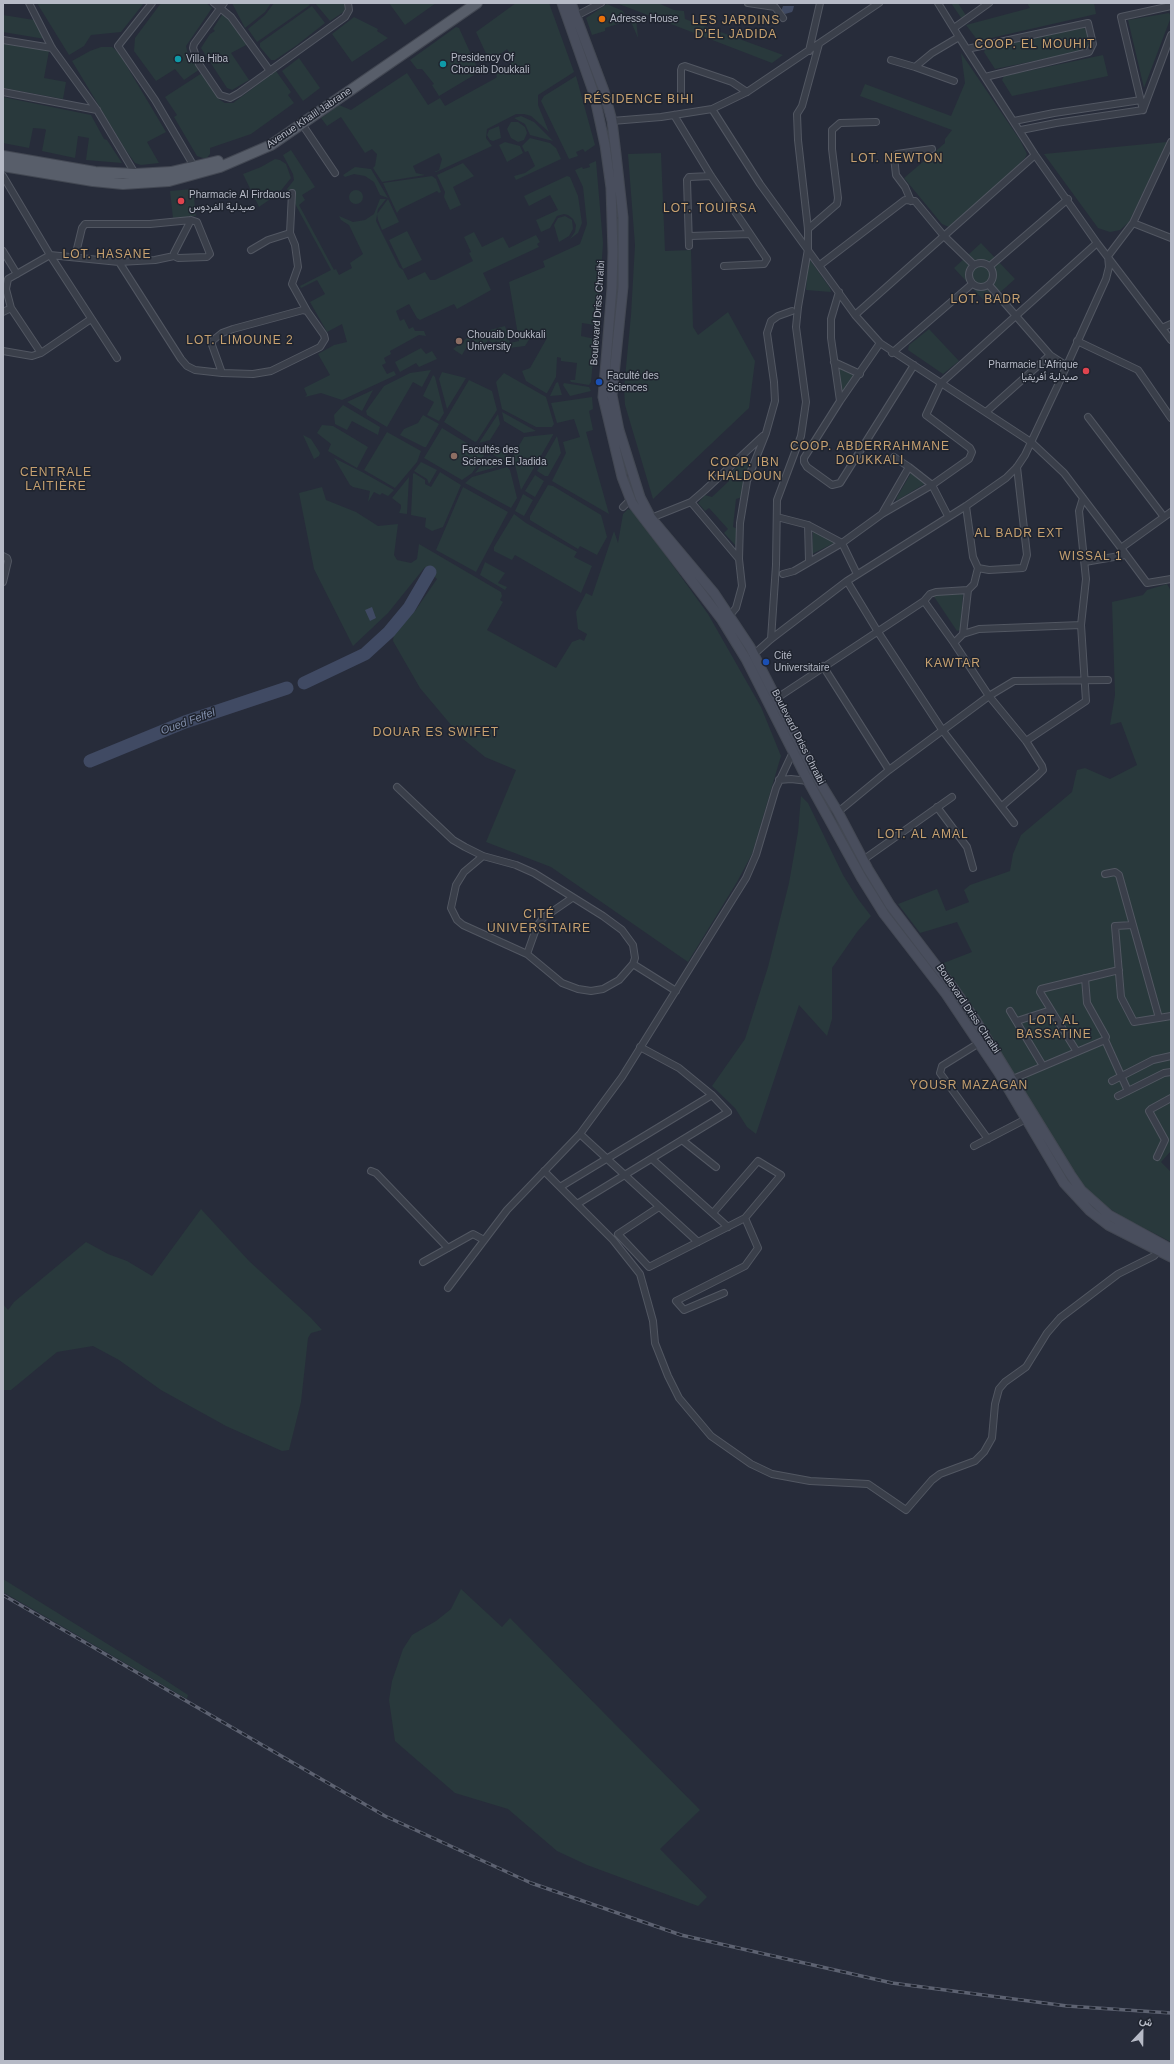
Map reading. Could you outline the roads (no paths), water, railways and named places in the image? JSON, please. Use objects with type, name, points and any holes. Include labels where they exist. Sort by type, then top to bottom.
[{"type":"main road","name":"Avenue Khalil Jabrane","points":[[3,166],[89,176],[170,181],[238,155],[268,139],[306,115],[467,3]]},
{"type":"main road","name":"Avenue Khalil Jabrane","points":[[196,171],[238,161],[260,151],[302,124],[477,3]]},
{"type":"main road","name":"Boulevard Driss Chraibi","points":[[562,3],[594,94],[606,150],[611,188],[613,252],[603,397],[622,477],[630,499],[638,513],[722,620],[744,656],[808,781],[846,851],[884,914],[938,975]]},
{"type":"main road","name":"Boulevard Driss Chraibi","points":[[571,3],[604,91],[612,121],[621,187],[623,254],[623,287],[612,396],[634,482],[640,497],[652,518],[710,588],[753,650],[816,776],[890,905],[938,975],[1013,1079],[1081,1190],[1109,1215],[1159,1251],[1171,1257]]},
{"type":"main road","name":"Avenue Khalil Jabrane","points":[[3,156],[89,176]]},
{"type":"main road","name":"Boulevard Driss Chraibi","points":[[950,991],[979,1043],[1064,1183],[1075,1198],[1090,1212],[1108,1225],[1143,1240],[1171,1249]]},
{"type":"street","points":[[29,3],[52,48],[96,110],[137,179]]},
{"type":"street","points":[[152,3],[118,46],[153,96],[196,171]]},
{"type":"street","points":[[214,3],[222,5],[270,71]]},
{"type":"street","points":[[222,5],[194,44],[193,48],[199,64],[220,95],[230,98],[345,17],[349,10],[348,3]]},
{"type":"street","points":[[576,16],[601,3]]},
{"type":"street","points":[[748,3],[774,7],[783,18]]},
{"type":"street","points":[[809,50],[820,3]]},
{"type":"street","points":[[612,121],[674,115],[712,109],[747,92],[879,3]]},
{"type":"street","points":[[938,3],[1021,130],[1035,155],[1068,199],[1097,243],[1171,340]]},
{"type":"street","points":[[954,28],[989,3]]},
{"type":"street","points":[[1143,110],[1121,17],[1171,6]]},
{"type":"street","points":[[967,49],[1088,23],[1092,44],[1089,52],[985,77]]},
{"type":"street","points":[[1143,110],[1171,36]]},
{"type":"street","points":[[915,67],[932,53],[959,37]]},
{"type":"street","points":[[3,40],[52,48]]},
{"type":"street","points":[[771,639],[776,565],[777,500],[800,436],[806,402],[796,327],[808,249],[808,229],[798,140],[797,114],[802,106],[819,44]]},
{"type":"street","points":[[891,60],[954,81]]},
{"type":"street","points":[[681,96],[681,70],[684,66],[732,82],[747,92]]},
{"type":"street","points":[[3,92],[96,110]]},
{"type":"street","points":[[1014,121],[1054,113],[1140,100]]},
{"type":"street","points":[[712,109],[760,184],[855,314],[880,343],[892,353],[914,365],[1031,442],[1064,473],[1147,583],[1171,579]]},
{"type":"street","points":[[1021,130],[1056,123],[1143,110]]},
{"type":"street","points":[[1054,113],[1056,123]]},
{"type":"street","points":[[674,115],[711,176],[766,255],[766,262],[764,264],[724,266]]},
{"type":"street","points":[[808,229],[837,204],[838,198],[832,148],[832,130],[840,123],[876,122]]},
{"type":"street","points":[[302,124],[335,173]]},
{"type":"street","points":[[744,656],[762,646],[857,574],[966,506],[1006,478],[1017,467],[1031,442],[1067,366],[1106,279],[1108,256],[1133,223],[1171,142]]},
{"type":"street","points":[[932,149],[897,154],[894,157],[896,175],[905,187],[911,200],[915,201],[944,236],[974,265]]},
{"type":"street","points":[[855,314],[1035,155]]},
{"type":"street","points":[[1164,159],[1171,162]]},
{"type":"street","points":[[3,176],[50,254],[117,358]]},
{"type":"street","points":[[689,246],[690,236],[687,180],[689,177],[711,176]]},
{"type":"street","points":[[120,262],[187,366],[195,370],[253,374],[271,371],[320,346],[325,339],[324,335],[307,312],[292,284],[298,267],[295,245],[290,233],[292,193]]},
{"type":"street","points":[[990,266],[1068,199]]},
{"type":"street","points":[[820,265],[900,203],[911,200]]},
{"type":"street","points":[[40,353],[11,308],[6,294],[6,285],[8,280],[50,254],[75,257],[120,262],[155,260],[174,256],[178,258],[207,257],[210,254],[197,222],[191,220],[150,224],[85,224],[82,228],[75,257]]},
{"type":"street","points":[[174,256],[174,253],[191,220]]},
{"type":"street","points":[[1133,223],[1171,238]]},
{"type":"street","points":[[251,250],[268,240],[290,233]]},
{"type":"street","points":[[690,236],[750,234]]},
{"type":"street","points":[[783,574],[794,571],[842,543],[882,514],[932,485],[969,459],[972,452],[964,443],[926,415],[941,383],[1097,243]]},
{"type":"street","points":[[3,251],[17,274]]},
{"type":"street","points":[[972,284],[969,276],[974,265],[980,263],[990,266]]},
{"type":"street","points":[[972,284],[982,287],[989,285],[994,276],[990,266]]},
{"type":"street","points":[[892,353],[972,284]]},
{"type":"street","points":[[989,285],[1050,355],[1067,366]]},
{"type":"street","points":[[839,292],[831,319],[830,338],[840,401]]},
{"type":"street","points":[[3,312],[11,308]]},
{"type":"street","points":[[222,372],[212,345],[215,337],[233,329],[298,310],[307,312]]},
{"type":"street","points":[[730,615],[736,608],[740,594],[739,559],[741,510],[747,481],[766,433],[775,401],[767,333],[772,321],[778,316],[792,311]]},
{"type":"street","points":[[3,351],[32,356],[40,353],[91,319]]},
{"type":"street","points":[[1162,328],[1171,324]]},
{"type":"street","points":[[1077,341],[1138,370],[1171,418]]},
{"type":"street","points":[[880,343],[840,401],[804,458],[807,468],[832,485],[840,483],[914,365]]},
{"type":"street","points":[[986,412],[1050,355]]},
{"type":"street","points":[[834,362],[860,374]]},
{"type":"street","points":[[1088,417],[1164,517]]},
{"type":"street","points":[[652,518],[690,502],[766,433]]},
{"type":"street","points":[[743,455],[754,463]]},
{"type":"street","points":[[894,457],[932,485],[948,516]]},
{"type":"street","points":[[882,514],[909,467]]},
{"type":"street","points":[[978,568],[989,570],[1020,570],[1025,566],[1027,555],[1017,467]]},
{"type":"street","points":[[1026,741],[1086,701],[1081,625],[1086,579],[1079,511],[1083,498]]},
{"type":"street","points":[[623,507],[630,499]]},
{"type":"street","points":[[690,502],[739,559]]},
{"type":"street","points":[[962,634],[968,590],[974,584],[978,568],[973,557],[966,506]]},
{"type":"street","points":[[1121,548],[1171,512]]},
{"type":"street","points":[[777,517],[808,525],[842,543],[857,574]]},
{"type":"street","points":[[808,525],[809,561]]},
{"type":"street","points":[[1085,562],[1125,555]]},
{"type":"street","points":[[3,556],[7,558],[8,561],[3,582]]},
{"type":"street","points":[[847,581],[878,632],[943,731],[1014,823]]},
{"type":"street","points":[[777,698],[823,666],[924,601],[930,594],[936,592],[968,590]]},
{"type":"street","points":[[924,601],[954,642],[989,696],[1026,741],[1039,760],[1043,770],[1002,806]]},
{"type":"street","points":[[954,642],[962,634],[979,629],[1081,625]]},
{"type":"street","points":[[823,666],[889,770]]},
{"type":"street","points":[[838,812],[889,770],[989,696],[1014,681],[1084,679],[1108,680]]},
{"type":"street","points":[[448,1288],[507,1210],[580,1134],[622,1077],[746,878],[756,855],[779,780],[793,752]]},
{"type":"street","points":[[779,780],[791,779],[808,781]]},
{"type":"street","points":[[397,787],[453,840],[483,856],[516,865],[534,873],[603,916],[622,930],[634,945],[635,958],[633,964],[612,984],[604,989],[591,991],[562,983],[527,954],[463,925],[453,915],[451,908],[459,877],[483,856]]},
{"type":"street","points":[[863,860],[952,797]]},
{"type":"street","points":[[937,808],[967,847],[972,868]]},
{"type":"street","points":[[1105,874],[1111,871],[1119,875],[1159,1018]]},
{"type":"street","points":[[527,954],[537,926],[543,918],[572,898]]},
{"type":"street","points":[[1133,924],[1115,926],[1121,997],[1134,1022],[1171,1016]]},
{"type":"street","points":[[633,964],[676,991]]},
{"type":"street","points":[[1077,1052],[1040,992],[1041,989],[1119,970]]},
{"type":"street","points":[[1085,978],[1087,1003],[1106,1037],[1105,1040],[1128,1091]]},
{"type":"street","points":[[1010,1010],[1043,1066]]},
{"type":"street","points":[[1017,1022],[1051,1010]]},
{"type":"street","points":[[1013,1079],[1105,1040]]},
{"type":"street","points":[[979,1043],[942,1066],[940,1073],[988,1139]]},
{"type":"street","points":[[577,1204],[728,1112],[712,1095],[679,1068],[640,1047]]},
{"type":"street","points":[[1112,1081],[1153,1060],[1171,1056]]},
{"type":"street","points":[[1118,1096],[1164,1073],[1171,1072]]},
{"type":"street","points":[[560,1187],[712,1095]]},
{"type":"street","points":[[1157,1157],[1168,1140],[1149,1111],[1150,1109],[1171,1098]]},
{"type":"street","points":[[974,1146],[1026,1119]]},
{"type":"street","points":[[580,1134],[698,1242]]},
{"type":"street","points":[[682,1140],[716,1167]]},
{"type":"street","points":[[652,1158],[728,1227]]},
{"type":"street","points":[[659,1207],[618,1234],[649,1267],[745,1218],[781,1175],[758,1161],[713,1213]]},
{"type":"street","points":[[370,1171],[376,1173],[448,1248]]},
{"type":"street","points":[[544,1171],[613,1240],[640,1274],[651,1316],[655,1343],[668,1376],[679,1398],[711,1436],[751,1464],[772,1474],[810,1481],[868,1484],[906,1510],[932,1480],[940,1474],[975,1461],[984,1452],[992,1438],[995,1404],[999,1389],[1005,1382],[1026,1367],[1047,1333],[1060,1318],[1118,1274],[1154,1256],[1159,1251]]},
{"type":"street","points":[[724,1293],[684,1310],[676,1300],[745,1266],[758,1248],[745,1218]]},
{"type":"street","points":[[423,1262],[473,1234],[484,1240]]},
{"type":"water","points":[[783,6],[794,6],[792,12],[785,14],[781,11]]},
{"type":"water","points":[[372,607],[376,618],[370,621],[365,610]]},
{"type":"waterway","name":"Oued Felfel","points":[[304,683],[365,654],[389,632],[409,608],[430,572]]},
{"type":"waterway","name":"Oued Felfel","points":[[90,761],[185,722],[287,688]]},
{"type":"railway","points":[[3,1595],[385,1816],[531,1883],[681,1935],[892,1983],[1067,2006],[1171,2013]]},
{"type":"place","name":"Adresse House","points":[[602,19]]},
{"type":"place","name":"Villa Hiba","points":[[178,59]]},
{"type":"place","name":"Presidency Of Chouaib Doukkali","points":[[443,64]]},
{"type":"place","name":"Pharmacie Al Firdaous صيدلية الفردوس","points":[[181,201]]},
{"type":"place","name":"Chouaib Doukkali University","points":[[459,341]]},
{"type":"place","name":"Pharmacie L'Afrique صيدلية أفريقيا","points":[[1086,371]]},
{"type":"place","name":"Faculté des Sciences","points":[[599,382]]},
{"type":"place","name":"Facultés des Sciences El Jadida","points":[[454,456]]},
{"type":"place","name":"Cité Universitaire","points":[[766,662]]},
{"type":"district","name":"LES JARDINS D'EL JADIDA","points":[[736,28]]},
{"type":"district","name":"COOP. EL MOUHIT","points":[[1035,45]]},
{"type":"district","name":"RÉSIDENCE BIHI","points":[[639,100]]},
{"type":"district","name":"LOT. NEWTON","points":[[897,159]]},
{"type":"district","name":"LOT. TOUIRSA","points":[[710,209]]},
{"type":"district","name":"LOT. HASANE","points":[[107,255]]},
{"type":"district","name":"LOT. BADR","points":[[986,300]]},
{"type":"district","name":"LOT. LIMOUNE 2","points":[[240,341]]},
{"type":"district","name":"COOP. ABDERRAHMANE DOUKKALI","points":[[870,454]]},
{"type":"district","name":"COOP. IBN KHALDOUN","points":[[745,470]]},
{"type":"district","name":"CENTRALE LAITIÈRE","points":[[56,480]]},
{"type":"district","name":"AL BADR EXT","points":[[1019,534]]},
{"type":"district","name":"WISSAL 1","points":[[1091,557]]},
{"type":"district","name":"KAWTAR","points":[[953,664]]},
{"type":"district","name":"DOUAR ES SWIFET","points":[[436,733]]},
{"type":"district","name":"LOT. AL AMAL","points":[[923,835]]},
{"type":"district","name":"CITÉ UNIVERSITAIRE","points":[[539,922]]},
{"type":"district","name":"LOT. AL BASSATINE","points":[[1054,1028]]},
{"type":"district","name":"YOUSR MAZAGAN","points":[[969,1086]]}]
